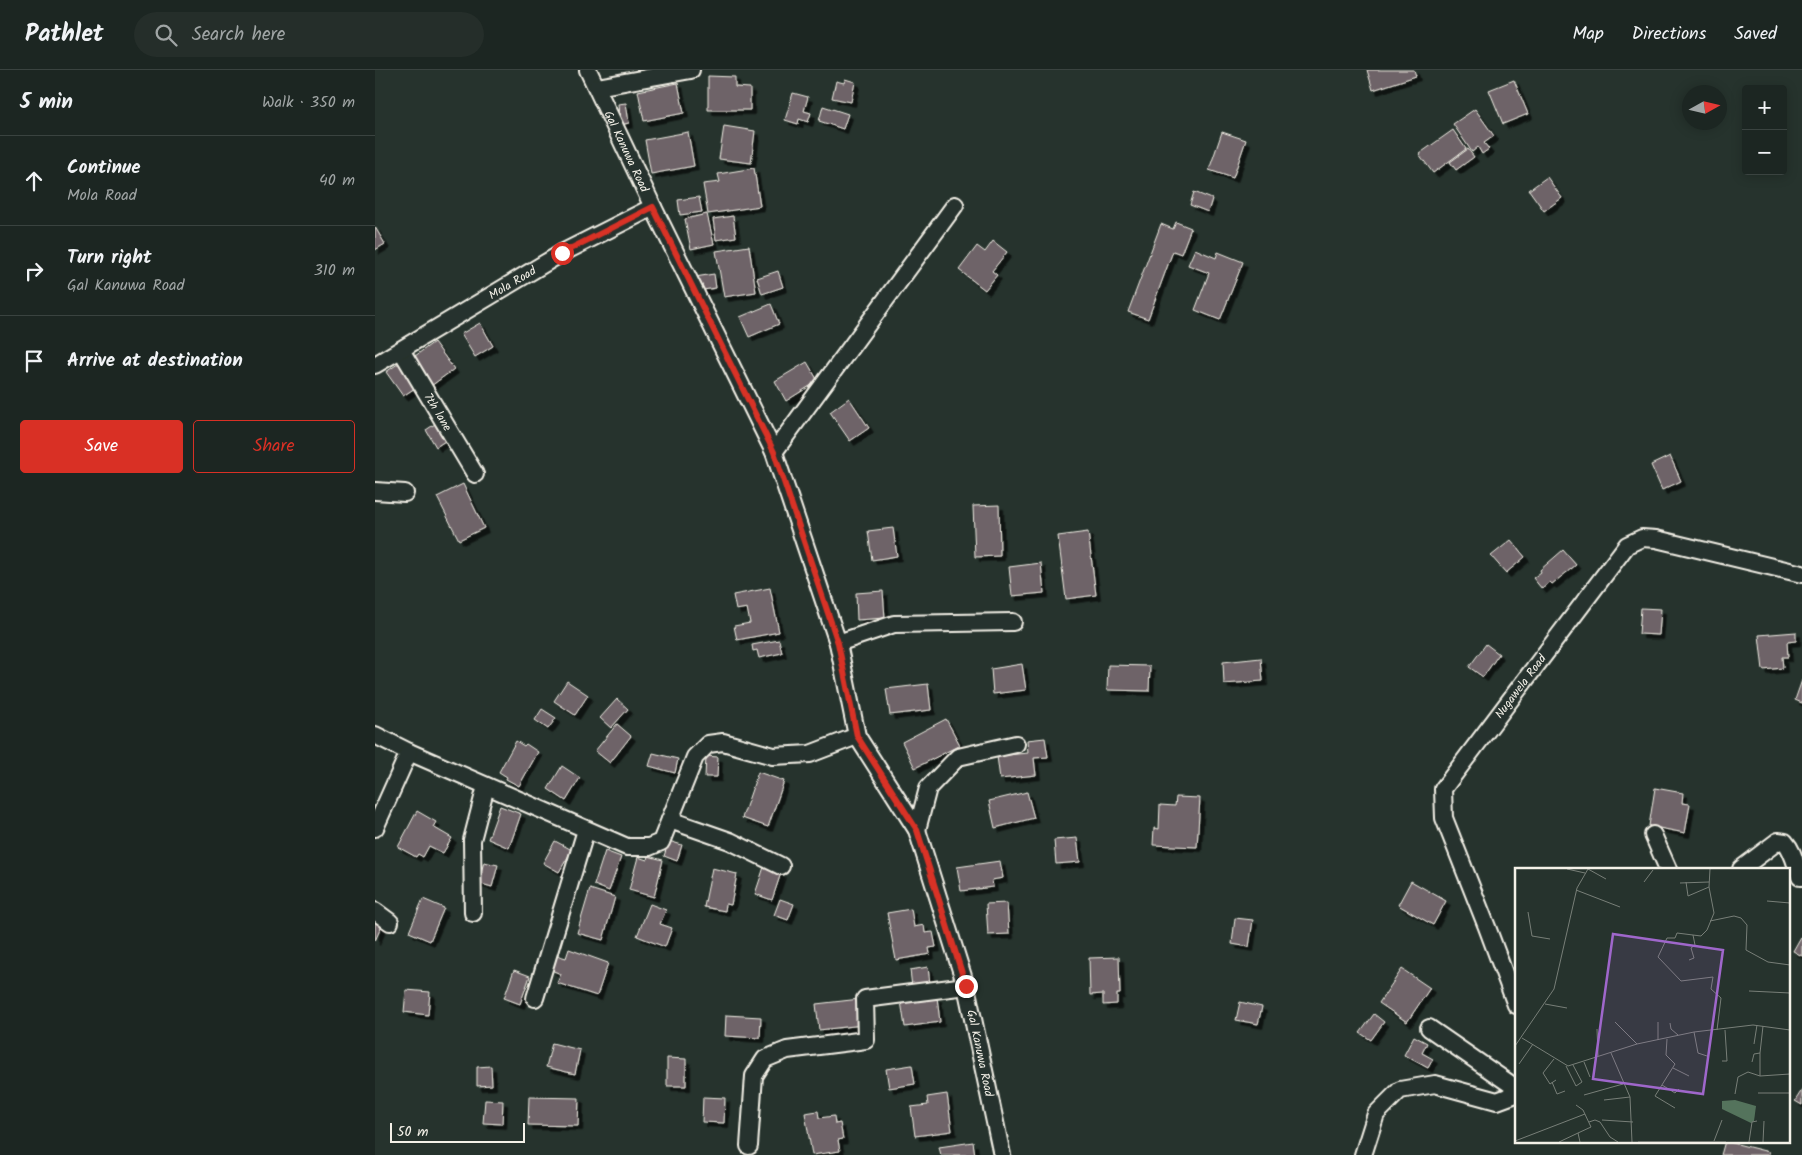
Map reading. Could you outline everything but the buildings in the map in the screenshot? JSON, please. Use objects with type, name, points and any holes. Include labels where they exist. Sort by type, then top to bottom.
[{"type":"street","name":"Gal Kanuwa Road","points":[[588,70],[653,207],[774,452],[838,643],[857,736],[917,830],[966,986],[1002,1155]]},
{"type":"street","points":[[597,88],[691,70]]},
{"type":"street","points":[[774,452],[955,205]]},
{"type":"street","name":"Mola Road","points":[[375,365],[562,253],[653,207]]},
{"type":"street","name":"7th lane","points":[[401,350],[475,474]]},
{"type":"street","points":[[375,491],[405,493]]},
{"type":"street","name":"Nugawela Road","points":[[1515,1002],[1444,818],[1443,789],[1627,545],[1642,538],[1657,539],[1802,574]]},
{"type":"street","points":[[838,643],[894,624],[1013,622]]},
{"type":"street","points":[[375,735],[409,752],[627,847],[649,847],[661,842],[695,758],[709,744],[723,742],[773,756],[811,754],[857,736]]},
{"type":"street","points":[[917,830],[928,788],[958,757],[1016,744]]},
{"type":"street","points":[[375,828],[409,752]]},
{"type":"street","points":[[473,913],[472,840],[486,786]]},
{"type":"street","points":[[670,820],[730,841],[781,866]]},
{"type":"street","points":[[535,998],[587,830]]},
{"type":"street","points":[[1653,835],[1668,868]]},
{"type":"street","points":[[1742,868],[1778,841],[1785,842],[1792,851],[1795,866],[1800,877],[1802,877]]},
{"type":"street","points":[[375,911],[390,922]]},
{"type":"street","points":[[749,1146],[754,1076],[765,1059],[787,1050],[866,1040],[865,999],[966,986]]},
{"type":"street","points":[[1429,1028],[1515,1087]]},
{"type":"street","points":[[1363,1155],[1376,1114],[1400,1090],[1435,1084],[1497,1100],[1515,1094]]},
{"type":"route","points":[[562,253],[653,207],[774,452],[838,643],[857,736],[917,830],[966,986]]}]
